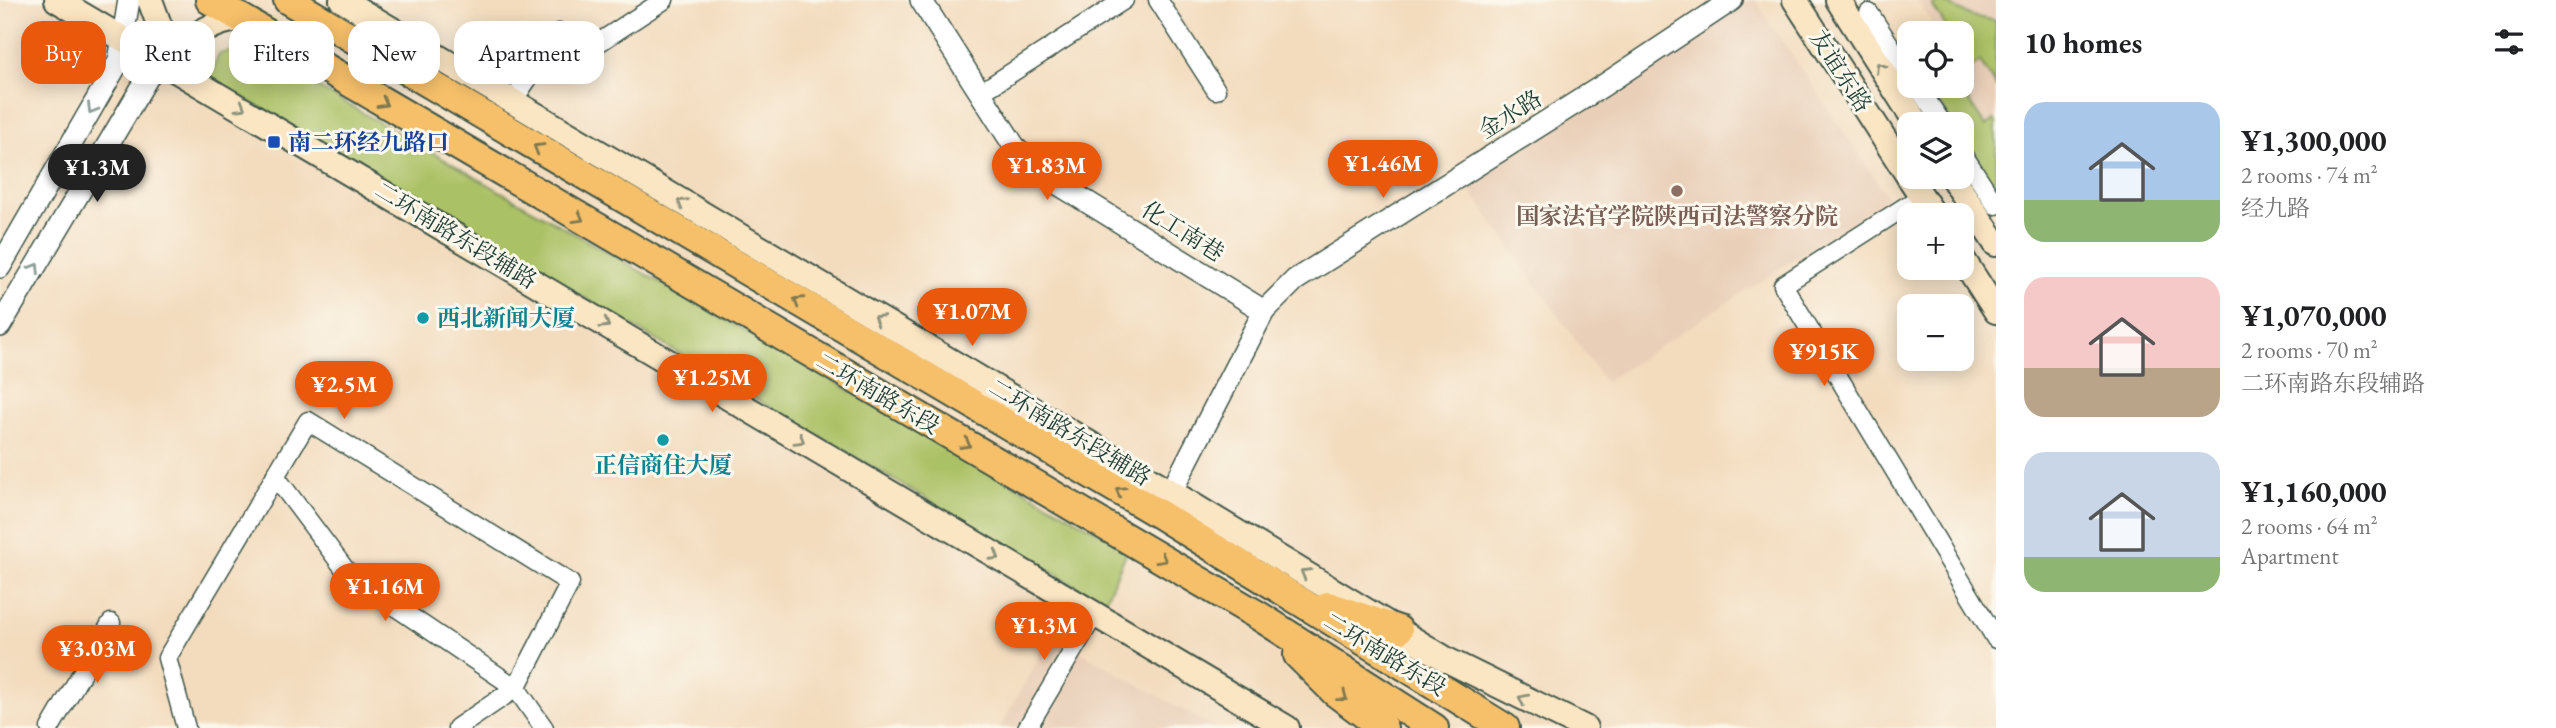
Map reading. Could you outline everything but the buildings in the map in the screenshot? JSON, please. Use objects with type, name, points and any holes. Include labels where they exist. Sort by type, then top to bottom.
[{"type":"highway","name":"二环南路东段","points":[[210,0],[1259,616],[1434,728]]},
{"type":"highway","name":"二环南路东段","points":[[288,0],[1165,503],[1274,587],[1506,728]]},
{"type":"highway","points":[[1274,587],[1398,630]]},
{"type":"highway","points":[[1259,616],[1335,692],[1383,728]]},
{"type":"main road","name":"二环南路东段辅路","points":[[57,0],[120,38]]},
{"type":"main road","points":[[150,0],[158,21]]},
{"type":"main road","name":"二环南路东段辅路","points":[[342,0],[1165,503],[1398,630],[1447,660],[1585,728]]},
{"type":"main road","name":"友谊东路","points":[[1795,0],[1919,191]]},
{"type":"main road","name":"友谊东路","points":[[1838,0],[1909,112]]},
{"type":"main road","points":[[215,26],[239,19]]},
{"type":"main road","name":"二环南路东段辅路","points":[[201,84],[1287,728]]},
{"type":"main road","points":[[1960,189],[1996,244]]},
{"type":"main road","points":[[1974,277],[1996,311]]},
{"type":"street","points":[[126,21],[129,0]]},
{"type":"street","points":[[512,102],[559,33],[589,49],[664,0]]},
{"type":"street","name":"化工南巷","points":[[921,0],[1016,149],[1058,184],[1264,311]]},
{"type":"street","points":[[980,93],[1124,0]]},
{"type":"street","points":[[1158,0],[1216,90]]},
{"type":"street","name":"金水路","points":[[1165,503],[1264,311],[1295,280],[1605,85],[1732,0]]},
{"type":"street","points":[[1869,13],[1897,56]]},
{"type":"street","points":[[0,267],[120,61]]},
{"type":"street","points":[[0,326],[143,84]]},
{"type":"street","points":[[1974,171],[1996,205]]},
{"type":"street","points":[[1919,191],[1783,285],[1996,639]]},
{"type":"street","points":[[186,728],[167,658],[308,421],[570,583],[516,688],[457,728]]},
{"type":"street","points":[[275,476],[350,576],[516,688],[544,728]]},
{"type":"street","points":[[1027,728],[1094,615]]},
{"type":"street","points":[[50,728],[111,623]]},
{"type":"shaded area","name":"国家法官学院陕西司法警察分院","points":[[1748,0],[1755,0],[1888,198],[1605,382],[1465,183]]},
{"type":"shaded area","points":[[1917,0],[1996,0],[1996,181],[1974,147],[1974,112],[1952,112],[1943,98],[1974,98],[1974,21],[1931,21]]},
{"type":"shaded area","points":[[1051,635],[1215,728],[1000,728]]},
{"type":"green space","points":[[1941,1],[1971,16],[1996,21],[1996,86],[1980,62],[1974,66],[1974,21],[1942,21],[1932,5]]},
{"type":"green space","points":[[229,52],[229,84],[312,84],[1128,549],[1104,603],[215,82],[215,64],[219,54]]},
{"type":"green space","points":[[1936,98],[1967,98],[1985,126],[1994,120],[1996,123],[1996,193],[1974,159],[1974,112],[1944,112]]},
{"type":"place","name":"南二环经九路口","points":[[274,142]]},
{"type":"place","name":"国家法官学院陕西司法警察分院","points":[[1677,191]]},
{"type":"place","name":"西北新闻大厦","points":[[423,318]]},
{"type":"place","name":"正信商住大厦","points":[[663,440]]}]
